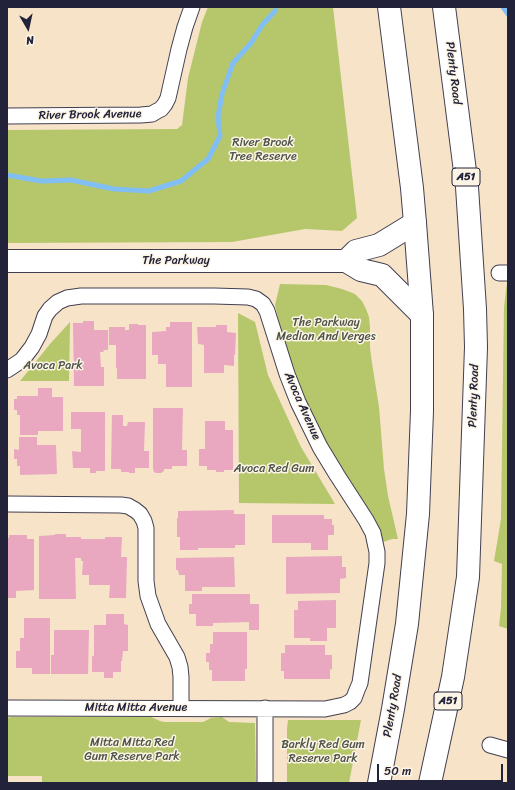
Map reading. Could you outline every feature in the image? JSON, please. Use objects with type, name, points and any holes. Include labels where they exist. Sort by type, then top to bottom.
[{"type":"main road","name":"Plenty Road","points":[[379,783],[407,624],[418,514],[422,411],[422,315],[415,223],[390,7]]},
{"type":"main road","name":"Plenty Road","points":[[430,783],[452,677],[468,577],[476,347],[467,187],[444,7]]},
{"type":"main road","points":[[346,261],[356,251],[379,245],[415,223]]},
{"type":"main road","name":"The Parkway","points":[[7,261],[346,261],[361,270],[382,276],[422,315]]},
{"type":"street","name":"River Brook Avenue","points":[[7,116],[141,115],[152,114],[161,109],[168,98],[179,49],[192,7]]},
{"type":"street","name":"Avoca Avenue","points":[[7,370],[22,360],[32,347],[39,334],[45,316],[50,309],[58,302],[67,298],[81,296],[237,296],[256,299],[263,304],[267,311],[287,374],[298,402],[320,447],[373,533],[377,552],[377,563],[360,682],[354,698],[344,705],[325,708],[265,708]]},
{"type":"street","points":[[7,504],[121,505],[128,506],[140,514],[146,528],[146,581],[148,596],[158,624],[177,657],[180,667],[181,708]]},
{"type":"street","name":"Mitta Mitta Avenue","points":[[7,708],[265,708]]},
{"type":"street","points":[[265,708],[265,783]]},
{"type":"street","points":[[490,745],[508,750]]},
{"type":"green space","name":"River Brook Tree Reserve","points":[[208,7],[333,7],[357,218],[342,231],[305,229],[232,242],[7,243],[7,130],[177,129],[182,125],[188,78],[202,22]]},
{"type":"green space","points":[[508,274],[508,629],[499,626],[502,564],[494,561],[501,519],[504,307]]},
{"type":"green space","name":"The Parkway Median And Verges","points":[[280,284],[326,285],[342,289],[355,294],[362,301],[366,309],[369,317],[370,348],[379,407],[384,469],[388,496],[398,539],[383,542],[378,525],[328,445],[310,411],[295,376],[275,305]]},
{"type":"green space","name":"Avoca Red Gum","points":[[238,313],[255,322],[268,375],[301,447],[335,504],[239,503]]},
{"type":"green space","name":"Avoca Park","points":[[70,322],[69,381],[20,381],[50,344]]},
{"type":"green space","name":"Mitta Mitta Red Gum Reserve Park","points":[[151,717],[164,722],[203,722],[211,718],[222,717],[229,722],[255,723],[256,783],[42,783],[42,776],[7,776],[7,718]]},
{"type":"green space","name":"Barkly Red Gum Reserve Park","points":[[288,720],[361,720],[349,783],[287,783]]},
{"type":"building","points":[[83,321],[94,321],[94,330],[108,330],[108,350],[103,350],[104,352],[100,352],[101,367],[104,367],[104,386],[74,386],[73,323],[83,323]]},
{"type":"building","points":[[170,322],[192,322],[192,387],[166,387],[166,364],[158,364],[158,355],[152,355],[152,332],[166,331],[166,327],[170,327]]},
{"type":"building","points":[[129,324],[146,325],[146,379],[117,379],[116,345],[109,345],[109,327],[125,327],[125,330],[129,330]]},
{"type":"building","points":[[216,325],[227,325],[227,332],[236,333],[234,366],[224,365],[224,373],[204,373],[204,345],[198,344],[197,327],[216,327]]},
{"type":"building","points":[[38,388],[52,388],[52,397],[63,397],[63,431],[38,431],[38,435],[20,435],[20,415],[17,415],[17,410],[14,410],[14,399],[17,399],[17,396],[38,396]]},
{"type":"building","points":[[153,408],[183,408],[182,450],[187,450],[187,466],[172,466],[172,469],[164,469],[161,473],[156,473],[153,471]]},
{"type":"building","points":[[71,412],[105,412],[105,471],[90,473],[90,468],[73,468],[72,451],[81,452],[81,429],[71,429]]},
{"type":"building","points":[[112,415],[123,415],[123,426],[127,426],[128,422],[145,422],[144,451],[149,451],[149,468],[135,468],[135,473],[121,472],[121,469],[111,469]]},
{"type":"building","points":[[205,421],[225,421],[225,430],[233,430],[233,470],[216,472],[216,470],[207,470],[207,466],[199,466],[199,449],[205,449]]},
{"type":"building","points":[[19,437],[37,437],[37,445],[56,445],[57,474],[20,475],[20,466],[17,466],[17,459],[14,459],[14,449],[19,450]]},
{"type":"building","points":[[234,510],[234,514],[245,514],[245,545],[235,545],[235,548],[198,548],[198,550],[180,550],[180,537],[177,537],[178,511]]},
{"type":"building","points":[[272,515],[324,515],[324,519],[332,519],[332,525],[334,525],[334,535],[328,535],[328,550],[311,550],[311,543],[272,543]]},
{"type":"building","points":[[66,534],[66,537],[81,537],[81,539],[122,537],[121,557],[127,557],[126,598],[109,598],[110,585],[89,585],[89,575],[82,575],[83,561],[81,561],[81,558],[75,558],[76,599],[39,599],[39,536]]},
{"type":"building","points":[[9,535],[27,535],[27,539],[34,539],[34,590],[16,591],[16,598],[7,598],[7,538],[9,538]]},
{"type":"building","points":[[342,556],[342,567],[346,567],[346,578],[340,579],[340,593],[286,594],[286,557]]},
{"type":"building","points":[[234,557],[235,587],[202,587],[202,591],[185,591],[185,575],[179,575],[178,570],[176,570],[176,558]]},
{"type":"building","points":[[192,594],[250,594],[250,604],[259,604],[259,630],[249,630],[249,622],[213,623],[213,626],[196,626],[196,614],[189,614],[189,604],[192,604]]},
{"type":"building","points":[[336,600],[336,628],[327,628],[327,641],[310,641],[310,638],[294,638],[294,610],[298,610],[298,601]]},
{"type":"building","points":[[106,614],[124,614],[124,624],[128,625],[128,651],[123,651],[121,672],[113,672],[113,678],[104,678],[104,672],[92,672],[92,656],[94,656],[94,625],[106,625]]},
{"type":"building","points":[[24,618],[50,618],[50,674],[32,674],[32,668],[16,668],[16,651],[20,651],[20,638],[24,638]]},
{"type":"building","points":[[54,630],[89,630],[88,674],[51,674],[51,655],[54,655]]},
{"type":"building","points":[[213,632],[247,632],[247,669],[245,669],[245,681],[212,681],[212,670],[209,670],[209,662],[206,662],[206,653],[210,653],[210,644],[213,644]]},
{"type":"building","points":[[285,645],[325,645],[325,655],[332,655],[332,670],[330,669],[330,679],[284,679],[284,671],[281,671],[281,653],[285,653]]},
{"type":"waterway","points":[[7,175],[41,181],[71,180],[114,189],[149,191],[181,181],[208,159],[220,136],[218,117],[222,94],[233,63],[251,43],[263,24],[275,11],[276,7]]},
{"type":"waterway","points":[[503,7],[508,14]]}]
